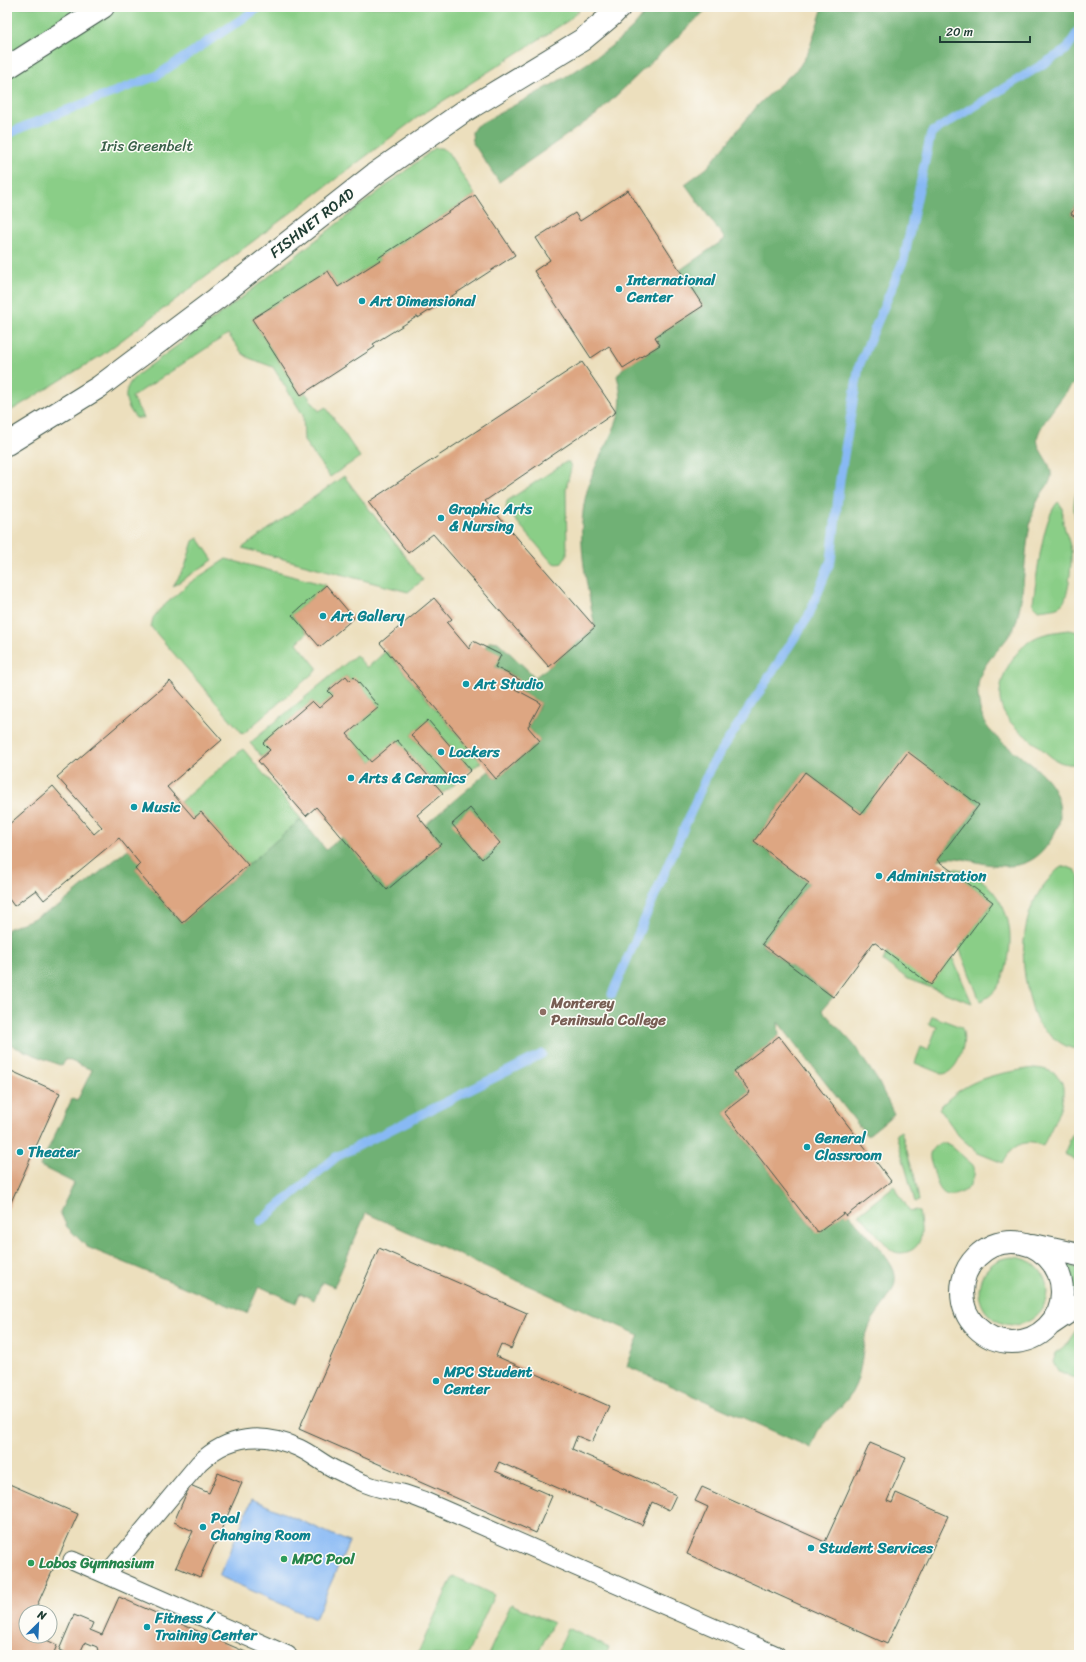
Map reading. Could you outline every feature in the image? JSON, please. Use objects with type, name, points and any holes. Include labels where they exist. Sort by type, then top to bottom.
[{"type":"street","points":[[7,68],[103,7]]},
{"type":"street","name":"FISHNET ROAD","points":[[7,444],[99,387],[216,299],[376,173],[463,112],[582,40],[620,7]]},
{"type":"street","points":[[1079,1255],[1025,1243],[1008,1242],[993,1246],[979,1254],[968,1267],[963,1282],[962,1298],[967,1314],[976,1327],[990,1336],[1006,1341],[1022,1341],[1038,1335],[1050,1324],[1079,1306]]},
{"type":"street","points":[[1025,1243],[1040,1250],[1052,1262],[1060,1277],[1062,1293],[1059,1310],[1050,1324]]},
{"type":"lane","points":[[106,1575],[199,1463],[210,1452],[222,1445],[235,1441],[250,1438],[267,1438],[300,1448],[335,1470],[369,1485],[425,1500],[777,1655]]},
{"type":"lane","points":[[72,1560],[288,1655]]},
{"type":"green space","name":"Iris Greenbelt","points":[[7,7],[582,7],[569,20],[418,117],[102,355],[7,413]]},
{"type":"green space","points":[[650,7],[709,7],[597,114],[499,182],[473,143],[472,132],[476,126],[572,73],[608,49],[629,32]]},
{"type":"green space","points":[[823,7],[1079,7],[1079,200],[1071,214],[1079,219],[1080,369],[1078,378],[1048,417],[1038,435],[1037,441],[1051,471],[1051,477],[1037,502],[1032,517],[1028,537],[1020,607],[1014,628],[990,659],[980,675],[978,685],[981,713],[985,724],[997,738],[1039,771],[1048,780],[1055,791],[1059,804],[1060,816],[1058,825],[1043,851],[1025,863],[1003,866],[957,858],[937,860],[979,805],[861,814],[805,772],[754,841],[809,883],[762,945],[833,997],[822,1010],[854,1045],[878,1081],[894,1114],[867,1136],[778,1022],[779,1036],[734,1071],[750,1092],[724,1112],[817,1233],[844,1213],[849,1214],[880,1250],[894,1271],[894,1286],[891,1293],[872,1321],[866,1335],[860,1368],[856,1384],[852,1392],[845,1402],[820,1428],[811,1448],[627,1366],[639,1335],[366,1213],[334,1287],[322,1282],[314,1300],[300,1293],[296,1303],[259,1286],[247,1313],[87,1247],[67,1227],[60,1212],[74,1183],[40,1166],[72,1099],[77,1101],[92,1070],[66,1059],[62,1066],[15,1047],[7,1042],[7,929],[59,906],[128,849],[140,864],[135,869],[182,923],[301,819],[326,850],[342,837],[388,890],[441,844],[425,825],[489,771],[496,779],[540,741],[528,727],[541,703],[515,689],[520,680],[495,667],[485,647],[490,641],[498,642],[535,677],[549,667],[595,627],[583,555],[583,512],[587,490],[592,476],[618,418],[621,399],[617,376],[623,368],[660,345],[655,337],[703,306],[680,270],[725,239],[685,184],[707,168],[758,105],[799,67],[808,53]]},
{"type":"green space","points":[[435,148],[441,148],[447,151],[475,195],[378,258],[380,260],[338,287],[328,271],[252,319],[301,395],[305,392],[319,411],[326,407],[360,457],[330,477],[304,441],[303,415],[273,367],[249,358],[242,353],[228,334],[132,397],[144,418],[136,418],[129,408],[126,392],[131,381],[136,376],[227,309]]},
{"type":"green space","points":[[566,462],[569,462],[571,468],[566,489],[567,555],[562,563],[557,564],[549,559],[506,509],[507,501]]},
{"type":"green space","points":[[344,476],[423,580],[408,592],[242,548]]},
{"type":"green space","points":[[1079,485],[1079,534],[1074,504]]},
{"type":"green space","points":[[1058,502],[1062,509],[1063,522],[1071,550],[1068,587],[1064,601],[1060,606],[1038,610],[1034,606],[1033,602],[1041,549],[1048,521],[1052,510]]},
{"type":"green space","points":[[198,538],[213,560],[173,586],[185,567],[193,541]]},
{"type":"green space","points":[[226,559],[326,585],[292,615],[307,633],[297,643],[318,669],[243,734],[151,627],[153,618],[160,609],[191,582]]},
{"type":"green space","points":[[1068,630],[1079,632],[1079,764],[1065,764],[1055,760],[1010,722],[1004,713],[1000,693],[1005,672],[1017,653],[1025,645],[1041,635]]},
{"type":"green space","points":[[386,651],[481,762],[471,770],[428,720],[411,735],[455,784],[443,793],[397,740],[371,762],[347,734],[379,707],[354,678],[350,681],[346,676],[328,691],[333,696],[319,708],[312,701],[264,743],[270,750],[262,757],[250,743],[356,655],[367,668]]},
{"type":"green space","points":[[243,749],[301,819],[248,865],[201,812],[194,818],[180,802]]},
{"type":"green space","points":[[1064,866],[1073,869],[1079,876],[1078,1049],[1071,1048],[1060,1043],[1038,1023],[1027,987],[1024,971],[1024,937],[1027,921],[1033,905],[1040,891],[1058,869]]},
{"type":"green space","points":[[949,869],[960,869],[970,873],[988,886],[1002,905],[1009,926],[1010,946],[1006,969],[1002,980],[989,996],[980,1001],[959,947],[993,902]]},
{"type":"green space","points":[[887,952],[952,957],[972,1003],[908,979],[883,961]]},
{"type":"green space","points":[[932,1016],[961,1027],[963,1032],[963,1047],[957,1062],[948,1072],[942,1074],[915,1063],[921,1047],[928,1050],[937,1027],[929,1024]]},
{"type":"green space","points":[[1034,1068],[1050,1071],[1059,1078],[1063,1087],[1059,1110],[1043,1146],[1030,1143],[1019,1145],[1010,1152],[1003,1163],[978,1153],[959,1136],[939,1108],[960,1090],[982,1079],[994,1075]]},
{"type":"green space","points":[[1079,1119],[1079,1164],[1073,1158],[1064,1154]]},
{"type":"green space","points":[[901,1131],[915,1178],[919,1201],[915,1202],[896,1134]]},
{"type":"green space","points":[[942,1143],[950,1145],[974,1167],[974,1176],[967,1189],[953,1195],[948,1195],[940,1190],[930,1159],[930,1154],[933,1148]]},
{"type":"green space","points":[[894,1186],[909,1210],[913,1212],[914,1210],[919,1211],[921,1229],[920,1240],[913,1249],[904,1253],[898,1253],[890,1249],[859,1214]]},
{"type":"green space","points":[[1013,1257],[1026,1260],[1037,1267],[1044,1278],[1047,1291],[1044,1304],[1037,1315],[1026,1322],[1013,1325],[1000,1322],[989,1315],[982,1304],[979,1291],[982,1278],[989,1267],[1000,1260]]},
{"type":"green space","points":[[1060,1261],[1079,1269],[1079,1295],[1069,1299],[1066,1297],[1064,1279],[1058,1263]]},
{"type":"green space","points":[[1079,1327],[1079,1380],[1057,1370],[1053,1362],[1056,1353],[1069,1342]]},
{"type":"green space","points":[[453,1576],[494,1595],[467,1655],[417,1655]]},
{"type":"green space","points":[[511,1604],[553,1623],[537,1655],[488,1655]]},
{"type":"green space","points":[[568,1628],[609,1648],[605,1655],[556,1655]]},
{"type":"water","name":"MPC Pool","points":[[252,1499],[349,1542],[315,1619],[219,1576]]},
{"type":"building","name":"International Center","points":[[628,190],[703,306],[655,337],[660,345],[623,368],[609,346],[591,358],[534,271],[550,260],[536,238],[575,213],[580,221]]},
{"type":"building","name":"Art Dimensional","points":[[475,195],[515,255],[418,318],[418,316],[373,344],[375,347],[301,395],[252,319],[328,271],[338,287],[380,260],[378,258]]},
{"type":"building","points":[[1079,200],[1079,219],[1071,214]]},
{"type":"building","name":"Graphic Arts & Nursing","points":[[582,362],[616,412],[485,501],[595,627],[549,667],[433,534],[408,553],[368,502]]},
{"type":"building","name":"Art Gallery","points":[[326,585],[354,618],[320,647],[292,615]]},
{"type":"building","name":"Art Studio","points":[[434,598],[452,619],[447,623],[469,649],[473,641],[501,655],[495,667],[520,680],[515,689],[541,703],[528,727],[540,741],[496,779],[380,643]]},
{"type":"building","name":"Arts & Ceramics","points":[[346,676],[350,681],[354,677],[379,707],[347,734],[371,762],[397,740],[443,793],[417,815],[441,844],[387,890],[316,807],[306,816],[258,761],[270,750],[263,743],[312,701],[319,708],[333,696],[328,691]]},
{"type":"building","name":"Music","points":[[170,681],[222,740],[167,787],[194,818],[201,812],[248,865],[182,923],[135,869],[140,864],[119,838],[44,900],[36,890],[14,906],[9,899],[7,900],[7,826],[53,786],[94,834],[102,827],[57,777]]},
{"type":"building","name":"Lockers","points":[[428,720],[471,770],[455,784],[411,735]]},
{"type":"building","name":"Administration","points":[[908,752],[979,805],[937,860],[993,902],[931,985],[874,942],[833,997],[762,944],[809,883],[754,841],[805,772],[861,814]]},
{"type":"building","points":[[470,808],[500,843],[482,859],[452,824]]},
{"type":"building","name":"General Classroom","points":[[779,1036],[891,1181],[846,1216],[844,1213],[818,1233],[724,1112],[750,1092],[734,1071]]},
{"type":"building","name":"Theater","points":[[7,1069],[60,1093],[7,1211]]},
{"type":"building","name":"MPC Student Center","points":[[379,1248],[527,1313],[511,1349],[501,1344],[496,1356],[609,1406],[592,1442],[577,1436],[572,1449],[676,1495],[669,1510],[652,1502],[642,1525],[499,1462],[495,1471],[552,1496],[536,1533],[299,1429]]},
{"type":"building","name":"Student Services","points":[[870,1443],[906,1458],[887,1501],[892,1503],[896,1493],[948,1516],[887,1644],[687,1554],[708,1507],[695,1501],[702,1487],[825,1542]]},
{"type":"building","name":"Pool Changing Room","points":[[218,1473],[242,1483],[200,1577],[176,1567],[193,1531],[174,1522],[190,1485],[209,1493]]},
{"type":"building","name":"Lobos Gymnasium","points":[[7,1483],[78,1514],[38,1604],[18,1604],[18,1644],[55,1644],[57,1645],[53,1655],[7,1655]]},
{"type":"building","name":"Fitness / Training Center","points":[[119,1597],[248,1653],[247,1655],[99,1655],[97,1647],[85,1642],[79,1655],[71,1655],[59,1650],[74,1615],[93,1623],[90,1630],[102,1635]]},
{"type":"waterway","points":[[7,135],[23,127],[156,76],[260,7]]},
{"type":"waterway","points":[[612,994],[710,768],[808,617],[831,560],[840,479],[859,366],[904,259],[931,133],[1066,50],[1079,30]]},
{"type":"waterway","points":[[261,1221],[336,1157],[542,1054]]},
{"type":"place","name":"International Center","points":[[619,289]]},
{"type":"place","name":"Art Dimensional","points":[[362,301]]},
{"type":"place","name":"Graphic Arts & Nursing","points":[[441,518]]},
{"type":"place","name":"Art Gallery","points":[[323,616]]},
{"type":"place","name":"Art Studio","points":[[466,684]]},
{"type":"place","name":"Lockers","points":[[441,752]]},
{"type":"place","name":"Arts & Ceramics","points":[[351,778]]},
{"type":"place","name":"Music","points":[[134,807]]},
{"type":"place","name":"Administration","points":[[879,876]]},
{"type":"place","name":"Monterey Peninsula College","points":[[543,1012]]},
{"type":"place","name":"General Classroom","points":[[807,1147]]},
{"type":"place","name":"Theater","points":[[20,1152]]},
{"type":"place","name":"MPC Student Center","points":[[436,1381]]},
{"type":"place","name":"Pool Changing Room","points":[[203,1527]]},
{"type":"place","name":"Student Services","points":[[811,1548]]},
{"type":"place","name":"MPC Pool","points":[[284,1559]]},
{"type":"place","name":"Lobos Gymnasium","points":[[31,1563]]},
{"type":"place","name":"Fitness / Training Center","points":[[147,1627]]}]
